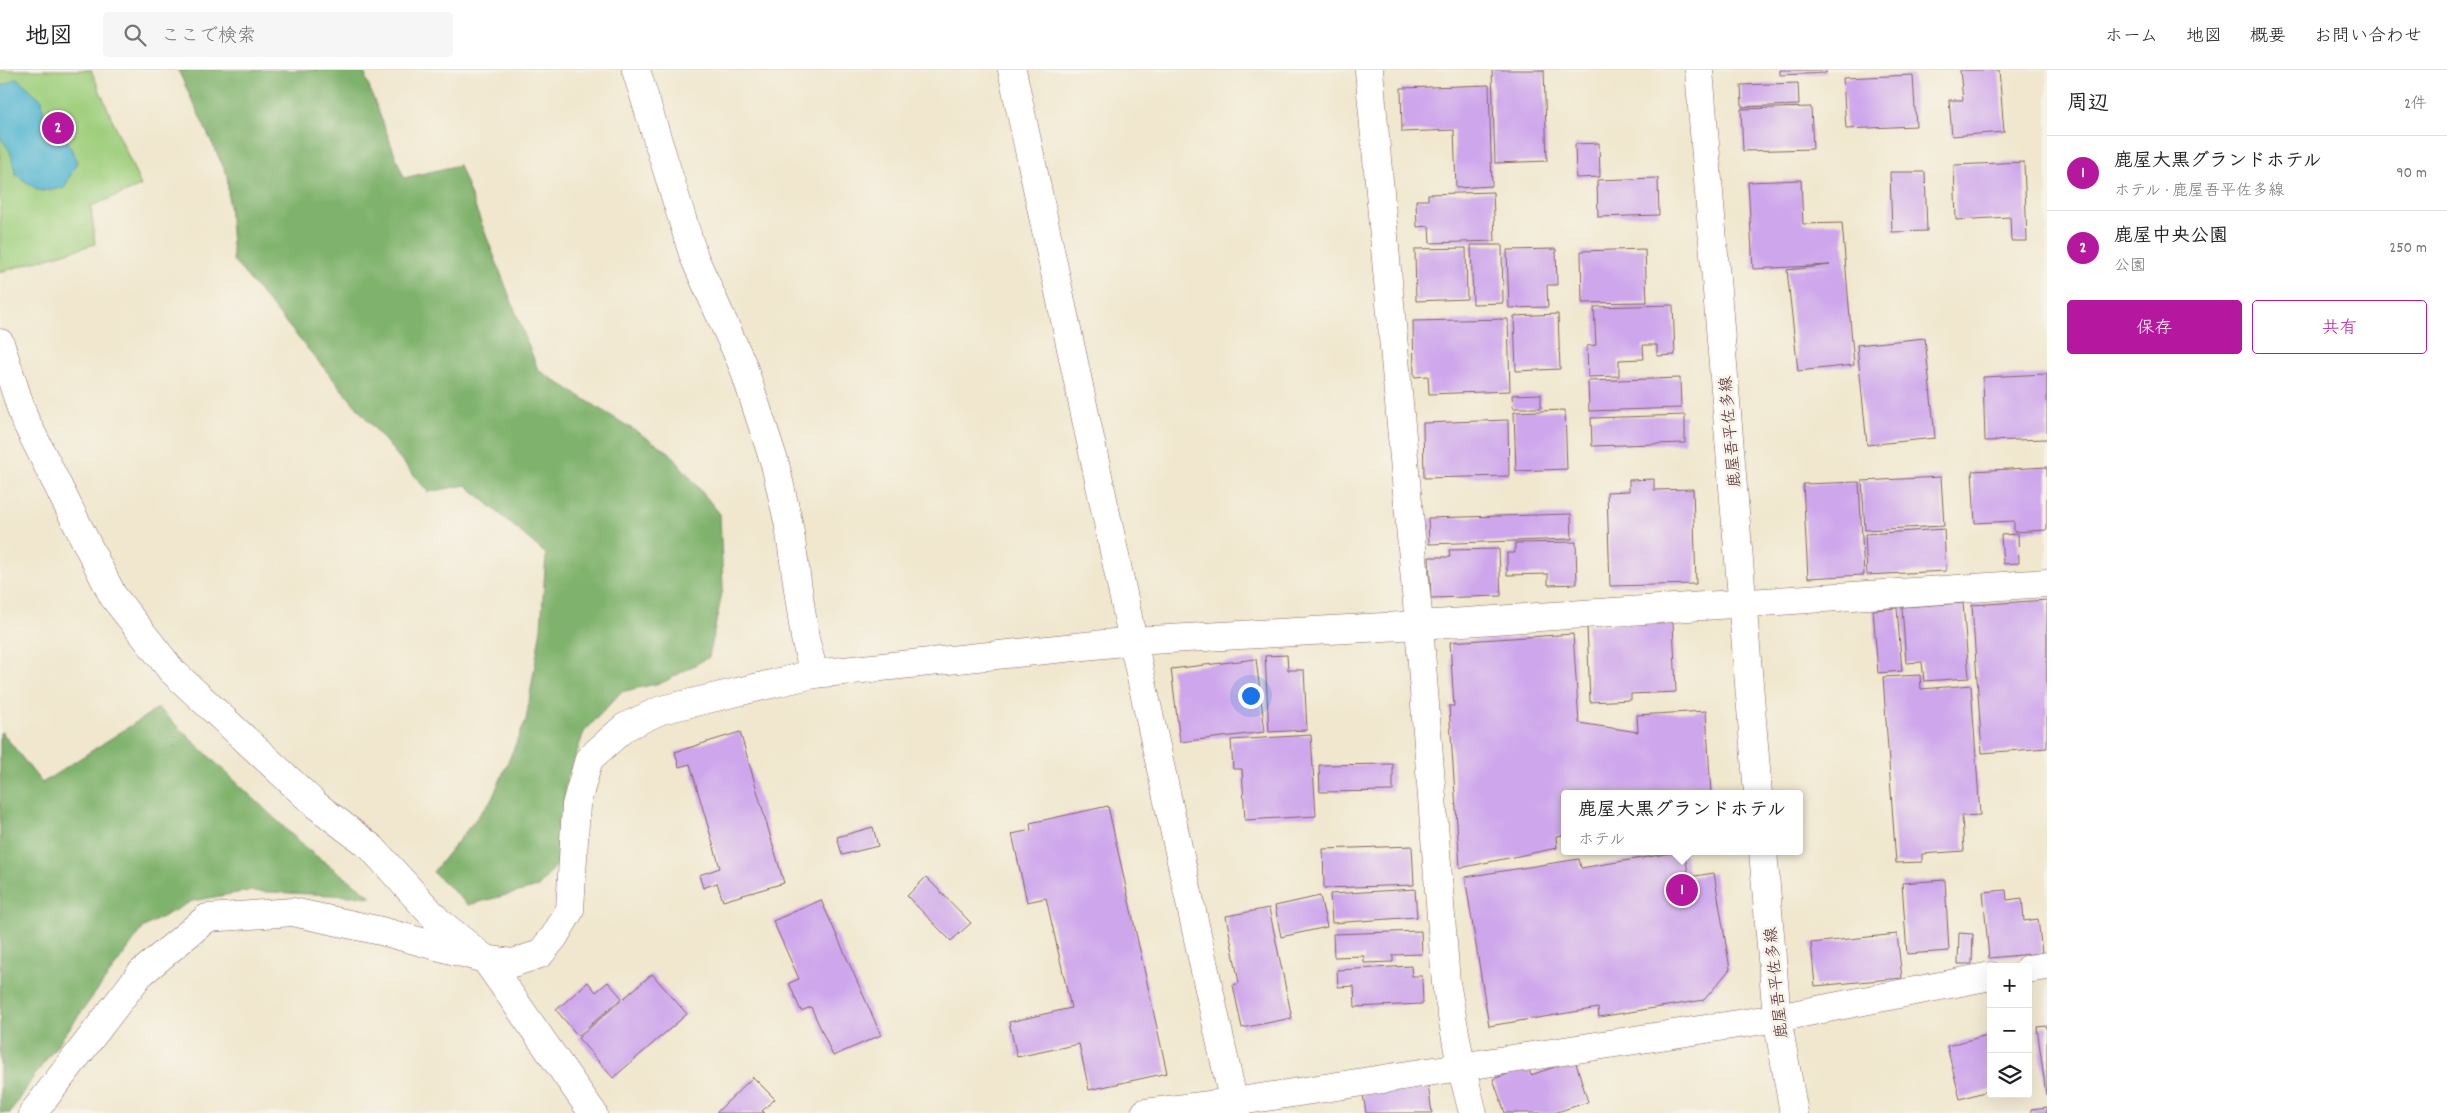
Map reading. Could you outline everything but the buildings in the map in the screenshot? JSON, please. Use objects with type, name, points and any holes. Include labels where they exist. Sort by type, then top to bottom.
[{"type":"street","points":[[643,70],[694,258],[743,366],[775,464],[789,526],[805,638],[814,674]]},
{"type":"street","points":[[1012,70],[1132,641],[1235,1108]]},
{"type":"street","points":[[1369,70],[1419,625],[1446,983],[1461,1066],[1473,1113]]},
{"type":"street","name":"鹿屋吾平佐多線","points":[[1699,70],[1758,790]]},
{"type":"street","points":[[0,343],[24,418],[113,596],[172,671],[316,805],[372,848],[438,920],[485,959],[593,1113]]},
{"type":"street","points":[[33,1113],[140,974],[207,918],[294,912],[381,931],[485,959],[513,963],[540,954],[554,937],[570,910],[576,805],[589,759],[625,727],[660,710],[814,674],[1132,641],[1419,625],[2047,582]]},
{"type":"street","name":"鹿屋吾平佐多線","points":[[1763,855],[1777,1018],[1794,1113]]},
{"type":"street","points":[[2032,968],[2047,966]]},
{"type":"street","points":[[1145,1113],[1235,1108],[1461,1066],[1777,1018],[1987,977]]},
{"type":"green space","points":[[0,70],[91,70],[141,186],[91,206],[95,244],[0,272]]},
{"type":"green space","points":[[178,70],[365,70],[366,79],[404,178],[459,165],[538,370],[669,452],[720,514],[723,588],[709,657],[664,682],[621,692],[584,732],[565,785],[565,855],[538,887],[468,905],[433,872],[492,799],[526,720],[541,628],[546,554],[466,485],[428,492],[233,260],[227,175]]},
{"type":"green space","points":[[158,708],[307,849],[372,897],[248,891],[192,901],[144,927],[32,1079],[10,1113],[0,1113],[0,733],[2,732],[42,783]]},
{"type":"water","points":[[17,78],[42,100],[45,127],[67,140],[77,162],[64,188],[40,191],[16,175],[10,151],[0,137],[0,87]]},
{"type":"place","name":"鹿屋中央公園","points":[[58,128]]},
{"type":"place","name":"鹿屋大黒グランドホテル","points":[[1682,890]]}]
